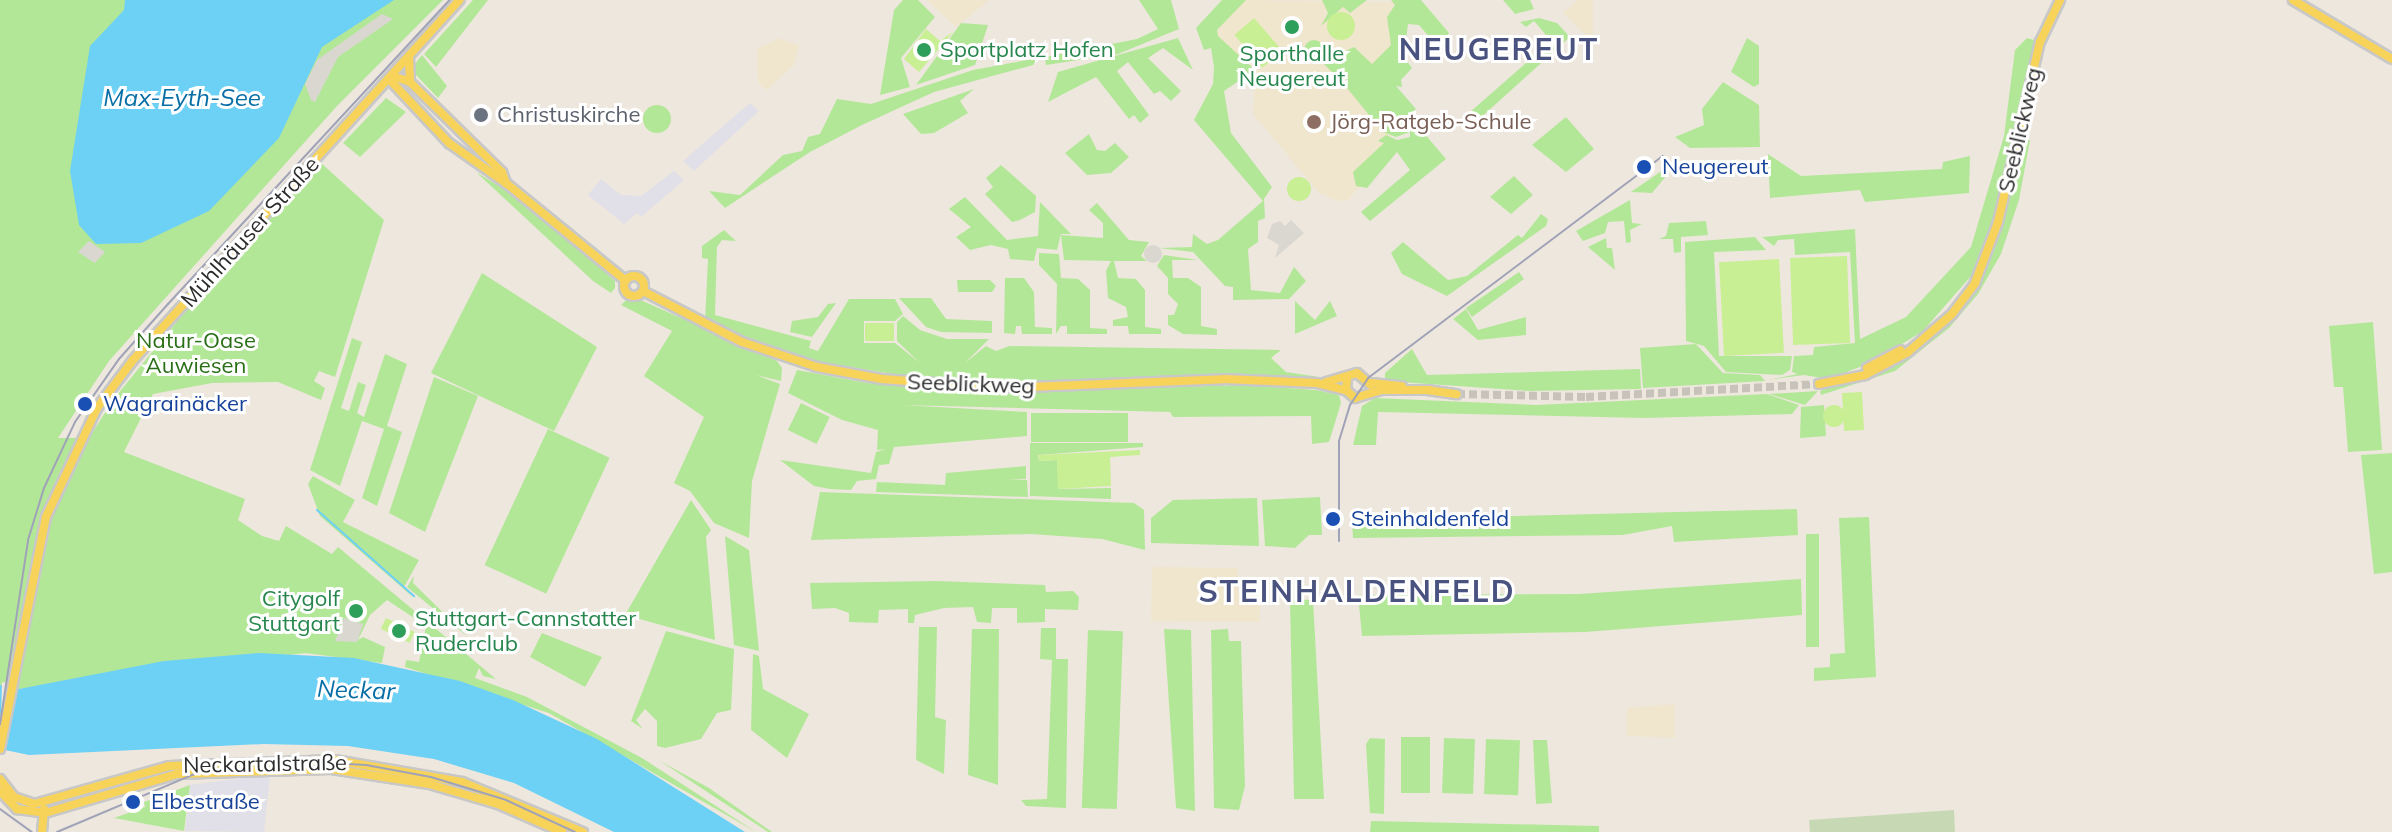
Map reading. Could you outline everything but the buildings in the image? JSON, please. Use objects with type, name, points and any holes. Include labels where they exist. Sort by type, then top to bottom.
[{"type":"main road","name":"Mühlhäuser Straße","points":[[0,749],[46,517],[97,408],[133,360],[460,0]]},
{"type":"main road","name":"Seeblickweg","points":[[1823,384],[1885,359],[1922,335],[1984,262],[1998,222],[2040,42],[2060,0]]},
{"type":"main road","points":[[2293,0],[2392,59]]},
{"type":"main road","points":[[409,56],[411,84]]},
{"type":"main road","points":[[391,78],[411,84],[502,172],[506,183]]},
{"type":"main road","points":[[391,78],[400,95],[463,155],[506,183],[625,280],[629,295],[643,291],[638,276],[625,280]]},
{"type":"main road","points":[[400,95],[403,87],[411,84]]},
{"type":"main road","points":[[371,99],[400,95]]},
{"type":"main road","name":"Seeblickweg","points":[[643,291],[699,323],[767,351],[817,367],[897,382],[1003,388],[1224,379],[1317,383],[1347,380],[1362,373],[1370,387],[1355,398],[1346,390],[1317,383]]},
{"type":"main road","points":[[1346,390],[1347,380]]},
{"type":"main road","points":[[1370,387],[1457,394]]},
{"type":"main road","name":"Neckartalstraße","points":[[43,803],[169,766],[335,760],[462,782],[583,832]]},
{"type":"main road","name":"Neckartalstraße","points":[[22,810],[45,813],[177,774],[331,769],[429,784],[498,804],[562,832]]},
{"type":"main road","points":[[0,779],[14,797],[43,803],[42,830]]},
{"type":"main road","points":[[0,791],[42,830]]},
{"type":"shaded area","points":[[927,0],[989,0],[956,27]]},
{"type":"shaded area","points":[[1239,0],[1393,2],[1397,51],[1366,99],[1389,135],[1388,154],[1348,200],[1337,201],[1319,193],[1253,114],[1255,84],[1215,34]]},
{"type":"shaded area","points":[[1578,0],[1593,0],[1593,42],[1563,13]]},
{"type":"shaded area","points":[[382,14],[393,19],[338,57],[315,102],[311,100],[305,84],[317,60]]},
{"type":"shaded area","points":[[778,38],[799,45],[794,65],[767,90],[758,82],[757,49]]},
{"type":"shaded area","points":[[750,103],[759,111],[694,171],[683,161]]},
{"type":"shaded area","points":[[674,171],[684,180],[641,217],[637,213],[624,224],[588,195],[601,179],[621,195],[641,196]]},
{"type":"shaded area","points":[[1291,220],[1304,233],[1275,258],[1279,245],[1267,238],[1272,224],[1280,221],[1285,226]]},
{"type":"shaded area","points":[[89,241],[105,252],[95,263],[78,252]]},
{"type":"shaded area","points":[[1153,245],[1162,254],[1153,263],[1144,254]]},
{"type":"shaded area","points":[[1152,567],[1238,568],[1238,592],[1260,592],[1260,622],[1151,621]]},
{"type":"shaded area","points":[[344,618],[363,624],[357,642],[335,641]]},
{"type":"shaded area","points":[[1675,704],[1675,738],[1627,736],[1627,708]]},
{"type":"shaded area","points":[[270,775],[264,832],[185,831],[190,785]]},
{"type":"green space","name":"Natur-Oase Auwiesen","points":[[0,0],[443,0],[337,106],[109,361],[58,438],[89,438],[113,400],[213,277],[320,162],[384,220],[335,377],[319,371],[314,381],[325,388],[321,400],[278,382],[212,383],[153,394],[124,452],[245,499],[238,520],[262,536],[279,541],[286,526],[332,554],[338,547],[496,679],[483,676],[479,668],[475,678],[527,697],[642,758],[756,832],[549,713],[405,667],[406,660],[419,662],[426,626],[387,600],[370,615],[358,640],[363,637],[385,647],[382,663],[305,653],[19,689],[0,685]]},
{"type":"green space","points":[[473,0],[488,0],[436,67],[424,54]]},
{"type":"green space","points":[[903,0],[918,0],[935,17],[901,58],[910,87],[880,95],[894,10]]},
{"type":"green space","points":[[1139,0],[1171,0],[1179,29],[1118,54],[1046,65],[1045,57],[1137,39],[1158,29]]},
{"type":"green space","points":[[1222,0],[1246,0],[1217,30],[1218,36],[1255,70],[1224,91],[1231,133],[1272,187],[1264,199],[1265,218],[1258,221],[1258,242],[1248,249],[1251,290],[1280,293],[1294,267],[1306,281],[1289,299],[1233,300],[1233,287],[1225,286],[1193,252],[1159,248],[1192,247],[1193,234],[1207,244],[1218,240],[1263,201],[1194,120],[1213,84],[1214,67],[1211,48],[1204,50],[1196,28]]},
{"type":"green space","points":[[1322,0],[1367,0],[1350,13],[1343,7],[1321,26],[1328,13]]},
{"type":"green space","points":[[1391,0],[1421,0],[1449,33],[1438,47],[1419,25],[1408,24],[1404,57],[1412,68],[1401,80],[1402,87],[1396,86],[1416,109],[1407,117],[1410,127],[1412,119],[1446,159],[1370,221],[1361,212],[1410,170],[1397,152],[1367,188],[1356,186],[1353,172],[1384,143],[1378,141],[1386,135],[1397,140],[1410,137],[1410,132],[1396,137],[1383,132],[1347,88],[1345,72],[1336,76],[1322,62],[1354,47],[1372,64],[1391,45],[1387,17],[1395,5]]},
{"type":"green space","points":[[1503,0],[1530,0],[1534,9],[1515,14]]},
{"type":"green space","points":[[1341,12],[1351,16],[1355,26],[1351,36],[1341,40],[1331,36],[1327,26],[1331,16]]},
{"type":"green space","points":[[1254,18],[1282,50],[1263,68],[1234,35]]},
{"type":"green space","points":[[1539,18],[1557,23],[1570,37],[1477,121],[1469,113],[1551,41],[1534,21],[1526,27],[1520,22]]},
{"type":"green space","points":[[961,23],[988,25],[975,65],[916,85]]},
{"type":"green space","name":"Sportplatz Hofen","points":[[926,29],[940,41],[953,32],[919,72],[904,59]]},
{"type":"green space","points":[[1178,38],[1193,70],[1163,48],[1148,58],[1181,91],[1171,101],[1160,91],[1154,94],[1128,62],[1117,71],[1149,115],[1140,123],[1134,115],[1129,119],[1096,77],[1048,102],[1058,72]]},
{"type":"green space","points":[[1747,38],[1759,46],[1759,84],[1754,87],[1731,72]]},
{"type":"green space","points":[[2027,38],[2038,41],[1993,231],[1972,275],[1923,331],[1873,362],[1828,379],[1804,375],[1768,380],[1798,374],[1792,372],[1794,356],[1813,355],[1814,347],[1855,343],[1850,252],[1795,255],[1794,239],[1778,240],[1774,246],[1762,237],[1855,229],[1860,339],[1906,317],[1971,247],[2004,136],[2015,50]]},
{"type":"green space","points":[[1314,40],[1321,43],[1324,50],[1321,57],[1314,60],[1307,57],[1304,50],[1307,43]]},
{"type":"green space","points":[[422,55],[447,86],[438,98],[415,74],[414,65]]},
{"type":"green space","points":[[1038,58],[1033,65],[934,92],[862,125],[810,152],[725,208],[709,191],[740,195],[783,155],[802,151],[808,137],[820,134],[837,99],[871,104],[973,70]]},
{"type":"green space","points":[[1723,82],[1759,105],[1760,147],[1690,148],[1675,137],[1704,125],[1702,109]]},
{"type":"green space","points":[[974,89],[960,101],[968,113],[934,133],[921,134],[903,114]]},
{"type":"green space","points":[[386,98],[406,112],[360,157],[343,143]]},
{"type":"green space","points":[[657,105],[667,109],[671,119],[667,129],[657,133],[647,129],[643,119],[647,109]]},
{"type":"green space","points":[[1566,117],[1594,149],[1566,172],[1532,145]]},
{"type":"green space","points":[[1089,134],[1097,150],[1105,151],[1115,143],[1129,157],[1111,173],[1087,175],[1065,153]]},
{"type":"green space","points":[[2021,138],[2030,140],[2019,200],[2001,254],[1978,294],[1949,328],[1895,371],[1821,395],[1820,391],[1887,366],[1934,334],[1982,274],[2002,224]]},
{"type":"green space","points":[[1768,154],[1801,176],[1942,169],[1943,162],[1970,156],[1969,193],[1865,202],[1860,190],[1770,198]]},
{"type":"green space","points":[[1001,165],[1036,196],[1035,212],[1020,220],[1012,222],[985,194],[993,187],[986,178]]},
{"type":"green space","points":[[1663,170],[1667,175],[1652,193],[1631,192]]},
{"type":"green space","points":[[476,172],[520,199],[615,281],[611,293],[593,281]]},
{"type":"green space","points":[[1514,176],[1533,195],[1511,214],[1490,197]]},
{"type":"green space","points":[[1299,177],[1308,180],[1311,189],[1308,198],[1299,201],[1290,198],[1287,189],[1290,180]]},
{"type":"green space","points":[[965,197],[1007,240],[1038,236],[1040,202],[1071,234],[1061,234],[1057,250],[1037,248],[1034,261],[1010,259],[1008,249],[991,245],[970,250],[956,237],[971,227],[949,209]]},
{"type":"green space","points":[[1630,200],[1632,223],[1642,224],[1630,230],[1631,242],[1626,243],[1624,221],[1608,222],[1605,233],[1583,241],[1576,231]]},
{"type":"green space","points":[[1097,203],[1129,240],[1149,242],[1141,256],[1147,261],[1114,261],[1118,278],[1136,279],[1145,290],[1145,327],[1161,329],[1161,334],[1129,334],[1128,326],[1113,326],[1113,320],[1128,317],[1126,307],[1108,298],[1106,271],[1111,261],[1064,260],[1061,235],[1103,238],[1103,223],[1089,210]]},
{"type":"green space","points":[[1541,214],[1548,219],[1546,226],[1447,296],[1402,274],[1391,253],[1403,242],[1448,280],[1467,276],[1518,235],[1522,238]]},
{"type":"green space","points":[[1706,221],[1708,235],[1681,237],[1681,252],[1674,253],[1673,239],[1659,239],[1666,236],[1669,223]]},
{"type":"green space","points":[[724,230],[736,241],[722,240],[717,247],[715,315],[811,341],[809,348],[818,351],[849,299],[895,299],[903,314],[895,321],[864,321],[864,343],[895,343],[920,363],[897,341],[897,322],[903,316],[920,330],[947,339],[989,339],[965,363],[986,346],[996,351],[1009,346],[1281,350],[1271,358],[1286,372],[1326,378],[940,382],[810,360],[705,322],[708,259],[702,258],[702,246]]},
{"type":"green space","points":[[1755,237],[1766,250],[1714,252],[1719,356],[1792,356],[1790,370],[1782,375],[1726,372],[1704,346],[1686,341],[1685,242]]},
{"type":"green space","points":[[1606,238],[1607,248],[1612,248],[1615,270],[1588,247]]},
{"type":"green space","points":[[1039,253],[1059,254],[1061,278],[1078,279],[1090,290],[1090,328],[1107,329],[1107,334],[1067,334],[1067,326],[1061,326],[1056,334],[1057,284],[1039,265]]},
{"type":"green space","points":[[1164,255],[1198,260],[1172,260],[1173,278],[1188,278],[1201,287],[1201,326],[1217,329],[1217,335],[1183,334],[1168,325],[1168,315],[1174,315],[1178,304],[1168,294],[1168,278],[1157,266]]},
{"type":"green space","points":[[1847,256],[1850,343],[1793,345],[1790,258]]},
{"type":"green space","points":[[1779,259],[1784,353],[1724,356],[1719,262]]},
{"type":"green space","points":[[1519,272],[1524,279],[1472,317],[1466,308]]},
{"type":"green space","points":[[482,273],[597,347],[554,431],[431,373]]},
{"type":"green space","points":[[1005,278],[1024,278],[1034,292],[1035,327],[1052,328],[1052,334],[1022,334],[1021,326],[1016,326],[1015,334],[1004,333]]},
{"type":"green space","points":[[957,280],[990,280],[996,286],[992,292],[958,292]]},
{"type":"green space","points":[[899,298],[931,298],[946,319],[992,321],[992,333],[941,332],[926,327]]},
{"type":"green space","points":[[626,300],[643,301],[777,361],[782,368],[781,381],[756,375],[780,384],[752,481],[749,538],[714,523],[690,491],[674,483],[704,417],[644,376],[672,331],[621,305]]},
{"type":"green space","points":[[1295,301],[1315,320],[1330,301],[1337,316],[1295,334]]},
{"type":"green space","points":[[836,303],[812,337],[790,332],[792,321],[818,317],[828,304]]},
{"type":"green space","points":[[1466,309],[1478,330],[1526,317],[1526,335],[1478,340],[1453,319]]},
{"type":"green space","points":[[2373,322],[2382,450],[2348,452],[2343,387],[2334,387],[2329,326]]},
{"type":"green space","points":[[865,323],[894,323],[894,341],[865,341]]},
{"type":"green space","points":[[352,338],[362,342],[341,408],[349,411],[358,382],[366,385],[357,413],[364,417],[385,354],[407,364],[387,426],[402,432],[377,506],[362,498],[384,429],[362,421],[340,486],[310,470]]},
{"type":"green space","points":[[1696,344],[1723,373],[1760,375],[1765,381],[1643,388],[1640,348]]},
{"type":"green space","points":[[1412,349],[1427,375],[1640,369],[1641,389],[1528,391],[1385,381],[1385,373]]},
{"type":"green space","points":[[797,370],[867,383],[977,393],[1245,385],[1316,390],[1339,395],[1341,403],[1329,442],[1312,444],[1311,416],[1173,417],[1170,412],[902,405],[1027,412],[1027,436],[894,447],[889,464],[879,465],[876,479],[857,481],[851,490],[830,489],[814,486],[780,460],[871,473],[876,452],[886,449],[877,450],[878,430],[842,420],[788,393]]},
{"type":"green space","points":[[434,377],[478,396],[425,532],[389,513]]},
{"type":"green space","points":[[1818,391],[1805,405],[1769,394]]},
{"type":"green space","points":[[1862,392],[1864,430],[1844,431],[1842,393]]},
{"type":"green space","points":[[1767,394],[1799,405],[1792,414],[1645,418],[1378,412],[1376,445],[1353,445],[1362,406],[1375,398],[1536,405]]},
{"type":"green space","points":[[801,403],[830,417],[817,444],[788,430]]},
{"type":"green space","points":[[1824,405],[1826,436],[1800,438],[1801,407]]},
{"type":"green space","points":[[1830,405],[1838,405],[1845,416],[1838,427],[1830,427],[1823,420],[1823,412]]},
{"type":"green space","points":[[1031,413],[1128,413],[1128,442],[1031,442]]},
{"type":"green space","points":[[548,429],[610,458],[546,594],[485,565]]},
{"type":"green space","points":[[1030,443],[1143,443],[1143,447],[1038,455],[1039,461],[1057,460],[1059,489],[1111,488],[1111,499],[1030,496]]},
{"type":"green space","points":[[1140,450],[1140,455],[1110,457],[1111,486],[1058,489],[1057,460],[1039,461],[1039,455]]},
{"type":"green space","points":[[2392,453],[2392,572],[2374,574],[2361,455]]},
{"type":"green space","points":[[1026,466],[1026,479],[1007,480],[1027,480],[1028,497],[876,492],[877,482],[945,485],[946,473]]},
{"type":"green space","points":[[313,476],[355,500],[343,522],[419,560],[404,587],[414,598],[320,516],[308,484]]},
{"type":"green space","points":[[820,492],[1134,503],[1144,510],[1145,550],[1102,539],[1031,534],[811,540]]},
{"type":"green space","points":[[1320,497],[1322,535],[1309,535],[1295,548],[1265,546],[1262,500]]},
{"type":"green space","points":[[1257,498],[1259,546],[1151,543],[1151,518],[1173,500]]},
{"type":"green space","points":[[691,500],[711,530],[706,537],[715,640],[625,615]]},
{"type":"green space","points":[[1797,509],[1798,535],[1674,542],[1672,526],[1623,535],[1353,538],[1352,520]]},
{"type":"green space","points":[[1869,517],[1876,677],[1814,681],[1814,668],[1830,667],[1830,654],[1845,653],[1839,518]]},
{"type":"green space","points":[[1806,534],[1819,534],[1819,647],[1806,647]]},
{"type":"green space","points":[[725,536],[749,550],[759,651],[734,645]]},
{"type":"green space","points":[[414,576],[413,583],[468,637],[407,587]]},
{"type":"green space","points":[[1801,579],[1802,615],[1585,632],[1362,636],[1358,595],[1579,594]]},
{"type":"green space","points":[[937,581],[1045,585],[1046,592],[1073,591],[1079,597],[1078,610],[1045,609],[1045,622],[1017,623],[1017,608],[992,608],[991,623],[977,622],[973,607],[944,608],[915,615],[914,623],[908,623],[908,609],[879,610],[878,623],[849,622],[849,613],[835,608],[812,609],[810,583]]},
{"type":"green space","points":[[1290,599],[1313,600],[1324,799],[1294,799]]},
{"type":"green space","name":"Stuttgart-Cannstatter Ruderclub","points":[[386,618],[415,632],[410,643],[381,629]]},
{"type":"green space","points":[[919,627],[937,627],[935,717],[946,720],[944,774],[916,760]]},
{"type":"green space","points":[[1041,628],[1056,628],[1056,659],[1068,659],[1066,808],[1026,806],[1021,800],[1047,799],[1052,660],[1040,659]]},
{"type":"green space","points":[[972,629],[999,629],[998,785],[968,775]]},
{"type":"green space","points":[[1164,629],[1191,630],[1195,811],[1176,808]]},
{"type":"green space","points":[[1228,629],[1229,641],[1241,641],[1245,786],[1239,810],[1214,808],[1211,630]]},
{"type":"green space","points":[[1088,630],[1123,631],[1117,809],[1082,808]]},
{"type":"green space","points":[[666,631],[734,649],[731,710],[717,713],[701,739],[665,748],[657,746],[657,721],[645,709],[636,720],[643,729],[631,721]]},
{"type":"green space","points":[[542,633],[602,657],[585,687],[530,657]]},
{"type":"green space","points":[[753,654],[759,656],[763,689],[809,714],[787,758],[751,730]]},
{"type":"green space","points":[[1401,737],[1430,737],[1430,793],[1401,793]]},
{"type":"green space","points":[[1370,738],[1385,739],[1384,814],[1370,813],[1366,744]]},
{"type":"green space","points":[[1444,738],[1475,739],[1473,794],[1442,793]]},
{"type":"green space","points":[[1486,739],[1520,740],[1518,795],[1484,794]]},
{"type":"green space","points":[[1533,740],[1547,740],[1552,803],[1536,804]]},
{"type":"green space","points":[[660,761],[709,788],[772,832],[768,832]]},
{"type":"green space","points":[[190,785],[184,831],[114,818],[145,807],[144,802]]},
{"type":"green space","points":[[1954,810],[1955,832],[1810,832],[1809,820]]},
{"type":"green space","points":[[1371,821],[1599,826],[1599,832],[1370,832]]},
{"type":"water","name":"Max-Eyth-See","points":[[125,0],[394,0],[322,47],[279,138],[209,211],[141,243],[96,244],[79,225],[70,171],[90,46],[124,10]]},
{"type":"water","name":"Neckar","points":[[259,653],[354,658],[460,681],[513,700],[597,739],[745,832],[614,832],[514,783],[434,759],[348,746],[264,744],[29,755],[0,749],[0,685],[19,689],[164,661]]},
{"type":"pier","points":[[2,682],[17,684],[4,754],[0,753]]},
{"type":"waterway","points":[[317,510],[414,596]]},
{"type":"tunnel","points":[[1457,394],[1586,397],[1819,384]]},
{"type":"tram line","points":[[0,724],[28,540],[44,488],[75,422],[119,359],[450,0]]},
{"type":"tram line","points":[[1339,541],[1339,441],[1350,405],[1368,378],[1663,156]]},
{"type":"tram line","points":[[57,832],[192,775],[232,765],[297,761],[366,765],[431,777],[506,800],[575,832]]},
{"type":"tram line","points":[[0,809],[32,832]]},
{"type":"place","name":"Sporthalle Neugereut","points":[[1292,27]]},
{"type":"place","name":"Sportplatz Hofen","points":[[924,50]]},
{"type":"place","name":"Christuskirche","points":[[481,115]]},
{"type":"place","name":"Jörg-Ratgeb-Schule","points":[[1314,122]]},
{"type":"place","name":"Neugereut","points":[[1644,167]]},
{"type":"place","name":"Wagrainäcker","points":[[85,404]]},
{"type":"place","name":"Steinhaldenfeld","points":[[1333,519]]},
{"type":"place","name":"Citygolf Stuttgart","points":[[356,611]]},
{"type":"place","name":"Stuttgart-Cannstatter Ruderclub","points":[[399,631]]},
{"type":"place","name":"Elbestraße","points":[[133,802]]},
{"type":"district","name":"NEUGEREUT","points":[[1499,49]]},
{"type":"district","name":"STEINHALDENFELD","points":[[1357,591]]}]
